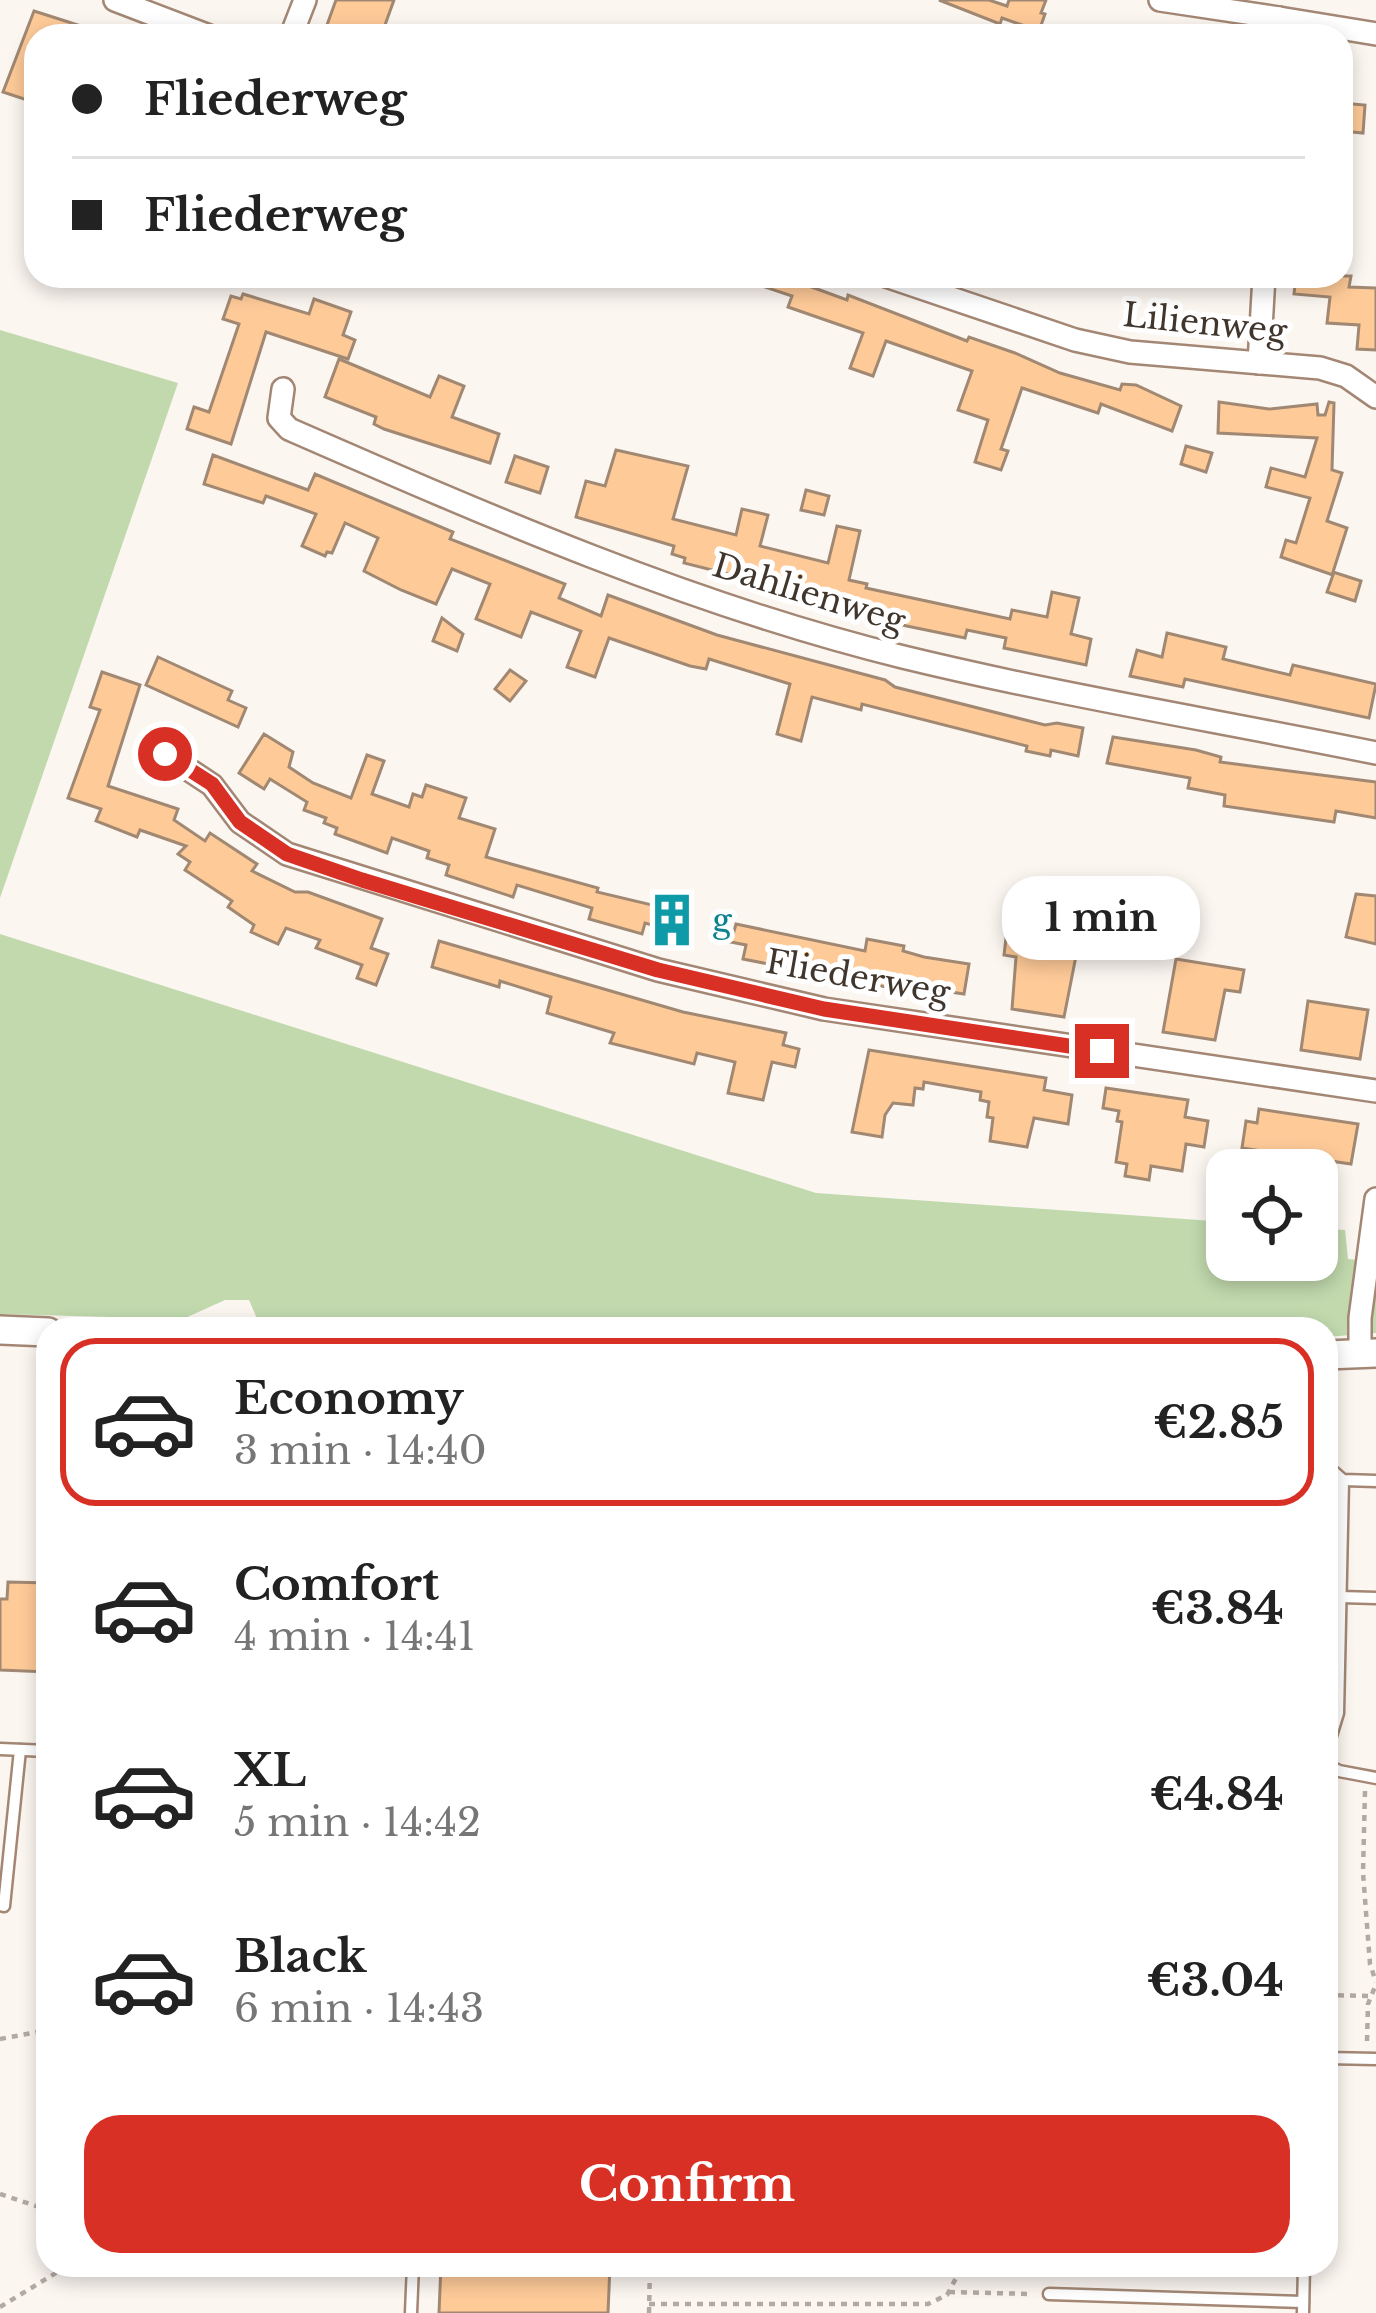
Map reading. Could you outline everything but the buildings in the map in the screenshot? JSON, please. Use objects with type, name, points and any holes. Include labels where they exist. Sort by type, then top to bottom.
[{"type":"street","points":[[115,0],[178,24]]},
{"type":"street","points":[[1160,0],[1266,24]]},
{"type":"street","name":"Lilienweg","points":[[921,288],[1075,340],[1130,352],[1320,368],[1346,376],[1376,398]]},
{"type":"street","points":[[1259,363],[1263,288]]},
{"type":"street","name":"Dahlienweg","points":[[283,389],[278,418],[289,429],[478,512],[728,605],[902,656],[1376,753]]},
{"type":"street","name":"Fliederweg","points":[[165,754],[212,784],[240,822],[287,854],[658,970],[824,1009],[1376,1091]]},
{"type":"street","points":[[1338,1354],[1368,1353],[1376,1199]]},
{"type":"street","points":[[0,1330],[36,1332]]},
{"type":"lane","points":[[1338,1476],[1343,1480]]},
{"type":"lane","points":[[1338,1480],[1376,1480]]},
{"type":"lane","points":[[1338,1614],[1343,1480]]},
{"type":"lane","points":[[1340,1597],[1376,1598]]},
{"type":"lane","points":[[0,1749],[36,1751]]},
{"type":"lane","points":[[0,1905],[4,1906],[20,1750]]},
{"type":"lane","points":[[1338,1771],[1371,1777]]},
{"type":"lane","points":[[1338,2058],[1372,2059]]},
{"type":"lane","points":[[411,2313],[412,2277]]},
{"type":"lane","points":[[1049,2294],[1305,2310],[1304,2277]]},
{"type":"path","points":[[1371,1777],[1364,1873],[1370,1964],[1376,1983],[1370,1996],[1372,2059]]},
{"type":"path","points":[[1338,1995],[1370,1996]]},
{"type":"path","points":[[0,2039],[36,2032]]},
{"type":"path","points":[[0,2194],[36,2206]]},
{"type":"path","points":[[0,2307],[49,2277]]},
{"type":"path","points":[[649,2313],[650,2277]]},
{"type":"path","points":[[649,2304],[937,2302],[957,2277]]},
{"type":"path","points":[[949,2292],[1049,2294]]},
{"type":"path","points":[[900,2304],[900,2313]]},
{"type":"green space","points":[[0,330],[178,383],[0,898]]},
{"type":"green space","points":[[0,934],[816,1193],[1206,1221],[1206,1281],[1338,1281],[1338,1230],[1345,1230],[1348,1259],[1376,1262],[1376,1333],[1338,1336],[1338,1317],[256,1317],[249,1300],[225,1300],[187,1317],[0,1314]]},
{"type":"place","name":"g","points":[[672,920]]},
{"type":"route","points":[[165,754],[212,784],[240,822],[287,854],[362,880],[658,970],[824,1009],[1102,1051]]}]
